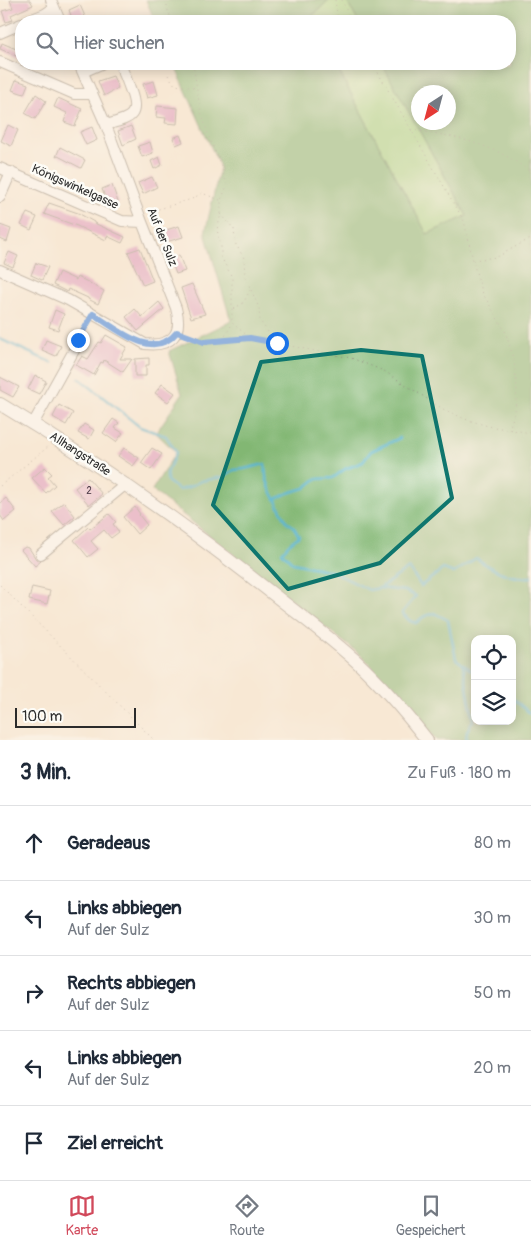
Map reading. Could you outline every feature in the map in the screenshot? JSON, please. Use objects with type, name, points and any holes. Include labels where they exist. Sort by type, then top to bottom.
[{"type":"street","points":[[42,15],[52,4]]},
{"type":"street","points":[[0,33],[15,27]]},
{"type":"street","points":[[0,62],[15,68]]},
{"type":"street","points":[[18,70],[74,94],[92,94]]},
{"type":"street","name":"Auf der Sulz","points":[[82,70],[106,125],[176,308],[179,321],[177,332]]},
{"type":"street","points":[[106,125],[127,118],[134,111],[136,103],[122,70]]},
{"type":"street","name":"Königswinkelgasse","points":[[0,168],[122,222],[140,218]]},
{"type":"street","points":[[0,197],[10,172]]},
{"type":"street","points":[[0,270],[68,300],[132,339],[145,344],[154,345],[166,342],[177,332]]},
{"type":"street","points":[[33,424],[77,345]]},
{"type":"street","name":"Allhangstraße","points":[[0,404],[126,484],[194,533],[337,644],[386,692],[427,740]]},
{"type":"street","points":[[41,554],[126,484]]},
{"type":"path","points":[[167,0],[170,15]]},
{"type":"path","points":[[335,0],[337,15]]},
{"type":"path","points":[[342,0],[348,15]]},
{"type":"path","points":[[195,70],[200,108],[227,186],[221,200],[221,214],[217,230],[221,245],[221,257],[232,277],[233,309],[232,323],[223,340]]},
{"type":"path","points":[[376,70],[464,221],[472,260],[483,294],[505,331],[514,359],[517,389],[515,411],[509,430]]},
{"type":"path","points":[[168,75],[175,85],[198,88]]},
{"type":"path","points":[[411,130],[441,134],[485,148],[518,161],[531,173]]},
{"type":"path","points":[[140,218],[153,211],[192,199],[202,193],[221,200]]},
{"type":"path","points":[[221,214],[234,230],[235,243],[244,258],[245,276],[259,308],[260,321],[277,343]]},
{"type":"path","points":[[472,260],[497,257],[531,239]]},
{"type":"path","points":[[233,309],[244,302],[251,289]]},
{"type":"path","points":[[77,345],[93,314]]},
{"type":"path","points":[[232,323],[250,338]]},
{"type":"path","points":[[177,332],[204,342],[250,338],[351,358],[384,370],[443,409],[488,426],[531,433]]},
{"type":"path","points":[[0,486],[57,439]]},
{"type":"path","points":[[0,585],[154,740]]},
{"type":"highlighted area","points":[[361,350],[422,356],[452,498],[380,563],[288,589],[213,505],[261,362]]},
{"type":"green space","points":[[146,0],[329,0],[313,15],[152,15]]},
{"type":"green space","points":[[329,0],[346,0],[355,15],[313,15]]},
{"type":"green space","points":[[346,0],[531,0],[531,740],[436,740],[363,657],[152,490],[176,452],[156,433],[182,394],[169,351],[231,321],[205,233],[220,167],[177,70],[338,70],[427,234],[467,216],[419,130],[456,130],[456,85],[411,85],[411,116],[385,70],[516,70],[516,15],[355,15]]},
{"type":"green space","points":[[338,70],[385,70],[411,116],[411,130],[419,130],[467,216],[427,234]]},
{"type":"building","points":[[10,0],[30,0],[33,5],[11,15],[13,20],[6,22],[2,11],[13,8]]},
{"type":"building","points":[[80,5],[84,15],[71,15],[69,10]]},
{"type":"building","points":[[2,43],[15,48],[15,55],[0,49]]},
{"type":"building","points":[[113,76],[118,88],[104,96],[98,81]]},
{"type":"building","points":[[16,80],[28,84],[24,94],[12,90]]},
{"type":"building","points":[[154,81],[158,95],[147,98],[143,84]]},
{"type":"building","points":[[36,94],[46,101],[35,119],[25,113]]},
{"type":"building","points":[[58,98],[82,109],[75,126],[64,122],[67,113],[54,107]]},
{"type":"building","points":[[157,106],[178,108],[177,124],[165,123],[166,118],[156,117]]},
{"type":"building","points":[[8,125],[18,130],[11,146],[1,141]]},
{"type":"building","points":[[131,126],[136,139],[123,145],[118,131]]},
{"type":"building","points":[[92,127],[97,140],[86,145],[80,132]]},
{"type":"building","points":[[180,135],[183,142],[176,145],[173,138]]},
{"type":"building","points":[[150,142],[153,153],[142,157],[138,146]]},
{"type":"building","points":[[60,147],[85,160],[81,168],[58,156],[56,157]]},
{"type":"building","points":[[159,157],[162,165],[154,169],[151,161]]},
{"type":"building","points":[[152,177],[157,187],[143,194],[138,183]]},
{"type":"building","points":[[112,185],[118,202],[108,206],[102,189]]},
{"type":"building","points":[[49,203],[78,213],[94,223],[125,237],[122,243],[107,236],[106,240],[77,226],[44,214]]},
{"type":"building","points":[[27,213],[37,217],[31,230],[21,225]]},
{"type":"building","points":[[0,225],[11,229],[7,242],[0,239]]},
{"type":"building","points":[[179,226],[183,237],[166,242],[163,231]]},
{"type":"building","points":[[140,248],[153,281],[143,285],[128,252]]},
{"type":"building","points":[[9,252],[18,256],[13,267],[4,263]]},
{"type":"building","points":[[179,255],[185,271],[176,274],[170,258]]},
{"type":"building","points":[[36,263],[48,267],[42,280],[31,275]]},
{"type":"building","points":[[59,272],[76,280],[77,277],[104,291],[98,304],[68,289],[67,292],[53,285]]},
{"type":"building","points":[[192,284],[205,314],[191,318],[181,288]]},
{"type":"building","points":[[159,302],[164,309],[138,331],[126,317],[135,309],[142,317]]},
{"type":"building","points":[[55,310],[64,314],[58,330],[49,327]]},
{"type":"building","points":[[106,335],[127,347],[120,359],[132,359],[123,372],[104,360],[94,375],[76,365],[82,356],[88,359]]},
{"type":"building","points":[[46,340],[61,346],[56,356],[42,350]]},
{"type":"building","points":[[149,358],[149,365],[146,365],[146,376],[135,376],[135,359]]},
{"type":"building","points":[[35,375],[46,381],[39,394],[28,389]]},
{"type":"building","points":[[0,377],[19,387],[13,397],[0,390]]},
{"type":"building","points":[[162,384],[175,393],[168,402],[155,393]]},
{"type":"building","points":[[59,405],[73,413],[66,425],[53,417]]},
{"type":"building","points":[[113,419],[119,423],[115,428],[123,433],[116,442],[103,433]]},
{"type":"building","points":[[84,424],[94,430],[89,439],[78,433]]},
{"type":"building","points":[[124,448],[139,458],[133,466],[118,456]]},
{"type":"building","points":[[152,448],[162,454],[151,470],[141,463]]},
{"type":"building","points":[[45,467],[52,474],[48,477],[55,485],[46,493],[32,478]]},
{"type":"building","points":[[88,478],[102,494],[89,505],[75,488]]},
{"type":"building","points":[[6,498],[16,511],[4,521],[0,515],[0,503]]},
{"type":"building","points":[[64,502],[75,516],[64,525],[52,511]]},
{"type":"building","points":[[135,507],[147,525],[137,534],[123,517]]},
{"type":"building","points":[[109,514],[116,522],[113,524],[119,532],[111,538],[104,530],[91,541],[98,549],[88,557],[74,540],[88,527],[90,529]]},
{"type":"building","points":[[25,547],[29,548],[36,559],[41,561],[35,566],[21,550]]},
{"type":"building","points":[[32,587],[50,591],[47,604],[29,600]]},
{"type":"waterway","points":[[0,339],[52,363]]},
{"type":"waterway","points":[[79,378],[140,427],[166,436],[176,452],[167,473],[167,481],[179,490],[201,481],[223,477],[234,470],[265,464],[266,477],[270,489],[287,522],[293,526],[299,536],[282,552],[293,563],[331,571],[369,590],[380,588],[409,568],[421,586],[443,569],[454,573],[476,558],[502,573],[516,577],[531,577]]},
{"type":"waterway","points":[[276,499],[305,488],[316,479],[333,478],[345,469],[363,462],[371,451],[400,438]]},
{"type":"waterway","points":[[380,588],[405,591],[416,596],[402,613],[410,621],[416,623],[423,617],[434,613],[448,620],[456,659],[471,670]]},
{"type":"waterway","points":[[463,664],[473,720],[467,731],[466,740]]},
{"type":"waterway","points":[[516,701],[531,714]]},
{"type":"route","points":[[78,340],[93,314],[132,339],[145,344],[154,345],[166,342],[177,332],[204,342],[250,338],[277,343]]}]
